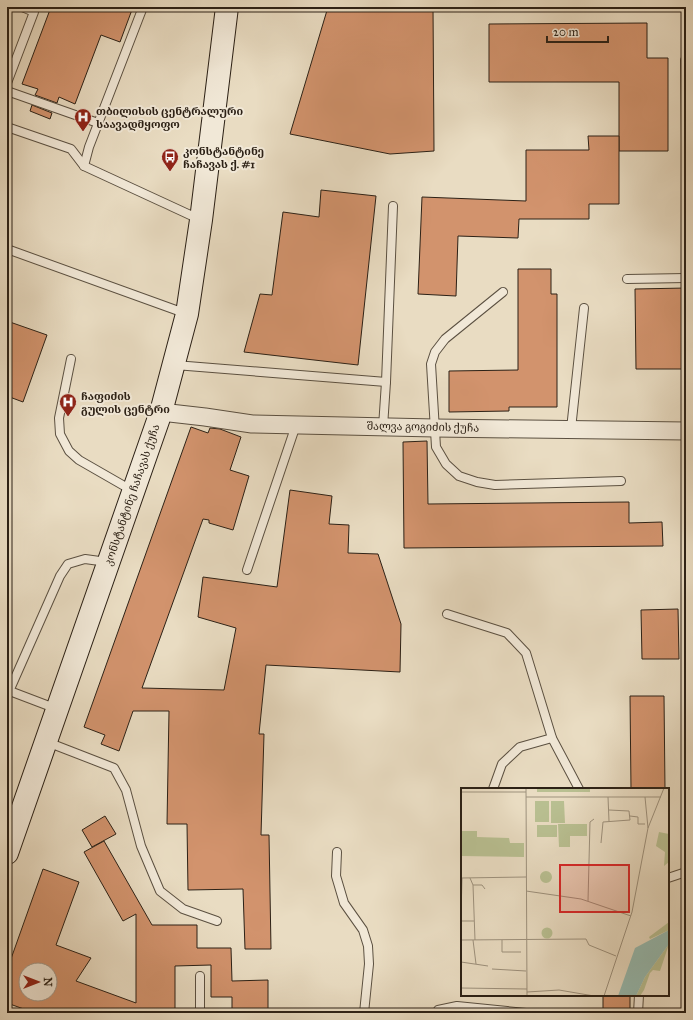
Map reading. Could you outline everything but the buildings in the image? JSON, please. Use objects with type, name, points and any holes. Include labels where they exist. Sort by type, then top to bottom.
[{"type":"street","name":"კონსტანტინე ჩაჩავას ქუჩა","points":[[8,844],[46,742],[161,412],[187,314],[202,220],[227,7]]},
{"type":"street","name":"შალვა გოგიძის ქუჩა","points":[[161,412],[252,424],[686,431]]},
{"type":"lane","points":[[7,83],[35,9],[22,7]]},
{"type":"lane","points":[[84,166],[89,147],[143,7]]},
{"type":"lane","points":[[685,60],[686,140]]},
{"type":"lane","points":[[7,91],[98,123]]},
{"type":"lane","points":[[7,127],[71,149],[84,166],[202,220]]},
{"type":"lane","points":[[382,427],[386,382],[393,206]]},
{"type":"lane","points":[[7,249],[187,314]]},
{"type":"lane","points":[[627,279],[686,278]]},
{"type":"lane","points":[[503,292],[445,340],[435,352],[431,364],[436,447],[446,464],[459,476],[477,482],[495,485],[621,481]]},
{"type":"lane","points":[[571,429],[584,308]]},
{"type":"lane","points":[[71,359],[58,418],[60,434],[69,451],[79,460],[133,491]]},
{"type":"lane","points":[[173,365],[386,382]]},
{"type":"lane","points":[[247,570],[296,425]]},
{"type":"lane","points":[[57,709],[8,692],[60,576],[68,564],[85,559],[108,563]]},
{"type":"lane","points":[[447,614],[507,633],[526,653],[552,738],[578,788]]},
{"type":"lane","points":[[493,788],[502,764],[520,746],[552,738]]},
{"type":"lane","points":[[46,742],[114,768],[126,790],[141,846],[160,891],[184,910],[218,921]]},
{"type":"lane","points":[[337,852],[336,876],[344,903],[363,930],[368,946],[369,964],[364,1013]]},
{"type":"lane","points":[[669,878],[686,872]]},
{"type":"lane","points":[[200,976],[200,1013]]},
{"type":"lane","points":[[638,1013],[639,996]]},
{"type":"lane","points":[[436,1013],[438,1010],[457,1006],[526,1013]]},
{"type":"place","name":"თბილისის ცენტრალური საავადმყოფო","points":[[83,132]]},
{"type":"place","name":"კონსტანტინე ჩაჩავას ქ. #1","points":[[170,172]]},
{"type":"place","name":"ჩაფიძის გულის ცენტრი","points":[[68,417]]}]
